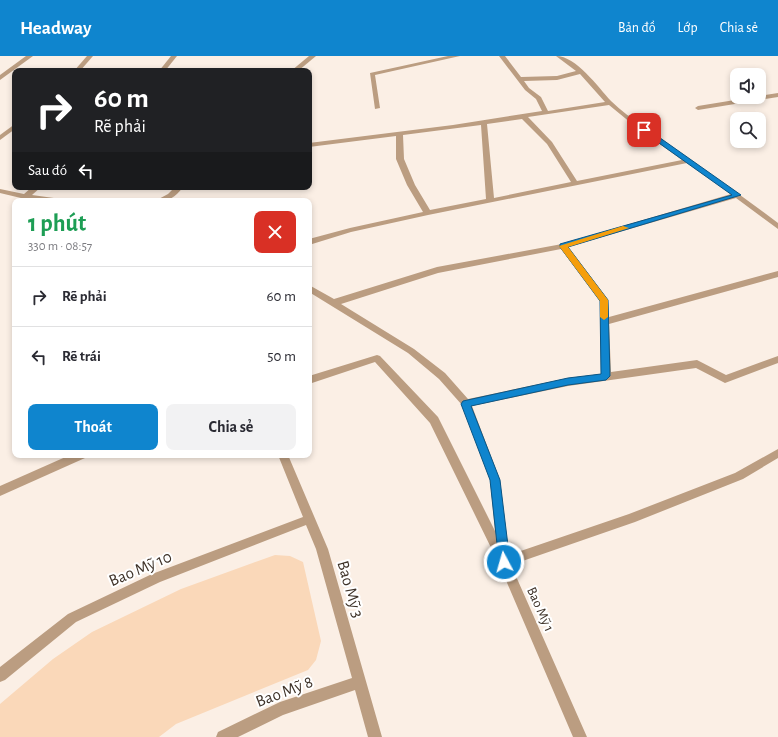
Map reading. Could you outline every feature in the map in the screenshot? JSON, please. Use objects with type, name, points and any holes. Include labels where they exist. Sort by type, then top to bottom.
[{"type":"street","points":[[14,68],[30,56]]},
{"type":"street","points":[[80,68],[90,56]]},
{"type":"street","points":[[164,68],[174,56]]},
{"type":"street","points":[[298,68],[313,56]]},
{"type":"street","points":[[417,56],[423,63]]},
{"type":"street","points":[[377,108],[372,74],[457,56]]},
{"type":"street","points":[[502,56],[527,89],[539,98],[546,114]]},
{"type":"street","points":[[559,56],[581,72],[610,103],[633,122],[737,195],[778,227]]},
{"type":"street","points":[[0,78],[12,69]]},
{"type":"street","points":[[519,79],[557,78],[581,72]]},
{"type":"street","points":[[698,108],[778,95]]},
{"type":"street","points":[[312,145],[484,123],[610,103]]},
{"type":"street","points":[[524,117],[550,143],[575,183]]},
{"type":"street","points":[[484,123],[490,200]]},
{"type":"street","points":[[0,138],[12,128]]},
{"type":"street","points":[[399,134],[400,159],[411,185],[428,213]]},
{"type":"street","points":[[312,241],[350,230],[428,213],[688,161]]},
{"type":"street","points":[[25,197],[33,190]]},
{"type":"street","points":[[166,198],[171,196],[176,190]]},
{"type":"street","points":[[0,192],[34,198]]},
{"type":"street","points":[[333,303],[437,270],[563,246],[737,195]]},
{"type":"street","points":[[563,246],[604,300],[606,376]]},
{"type":"street","points":[[604,322],[778,274]]},
{"type":"street","points":[[312,290],[411,351],[442,376],[466,404],[495,480],[504,562],[631,518],[739,476],[778,452]]},
{"type":"street","name":"Bao Mỹ 1","points":[[312,379],[377,358],[434,420],[504,562],[580,737]]},
{"type":"street","points":[[466,404],[568,382],[697,364],[725,379],[778,359]]},
{"type":"street","points":[[0,491],[74,458]]},
{"type":"street","name":"Bao Mỹ 3","points":[[284,458],[322,549],[375,737]]},
{"type":"street","name":"Bao Mỹ 10","points":[[0,675],[72,618],[156,578],[310,519]]},
{"type":"street","name":"Bao Mỹ 8","points":[[223,737],[280,709],[359,682]]},
{"type":"shaded area","points":[[275,555],[290,556],[303,562],[321,641],[316,660],[308,670],[176,724],[159,737],[0,737],[0,704],[53,659],[92,632],[181,589]]},
{"type":"slow traffic","points":[[604,317],[604,300],[563,246],[625,228]]},
{"type":"route","points":[[504,562],[495,480],[466,404],[568,382],[606,376],[604,300],[563,246],[737,195],[644,130]]}]
